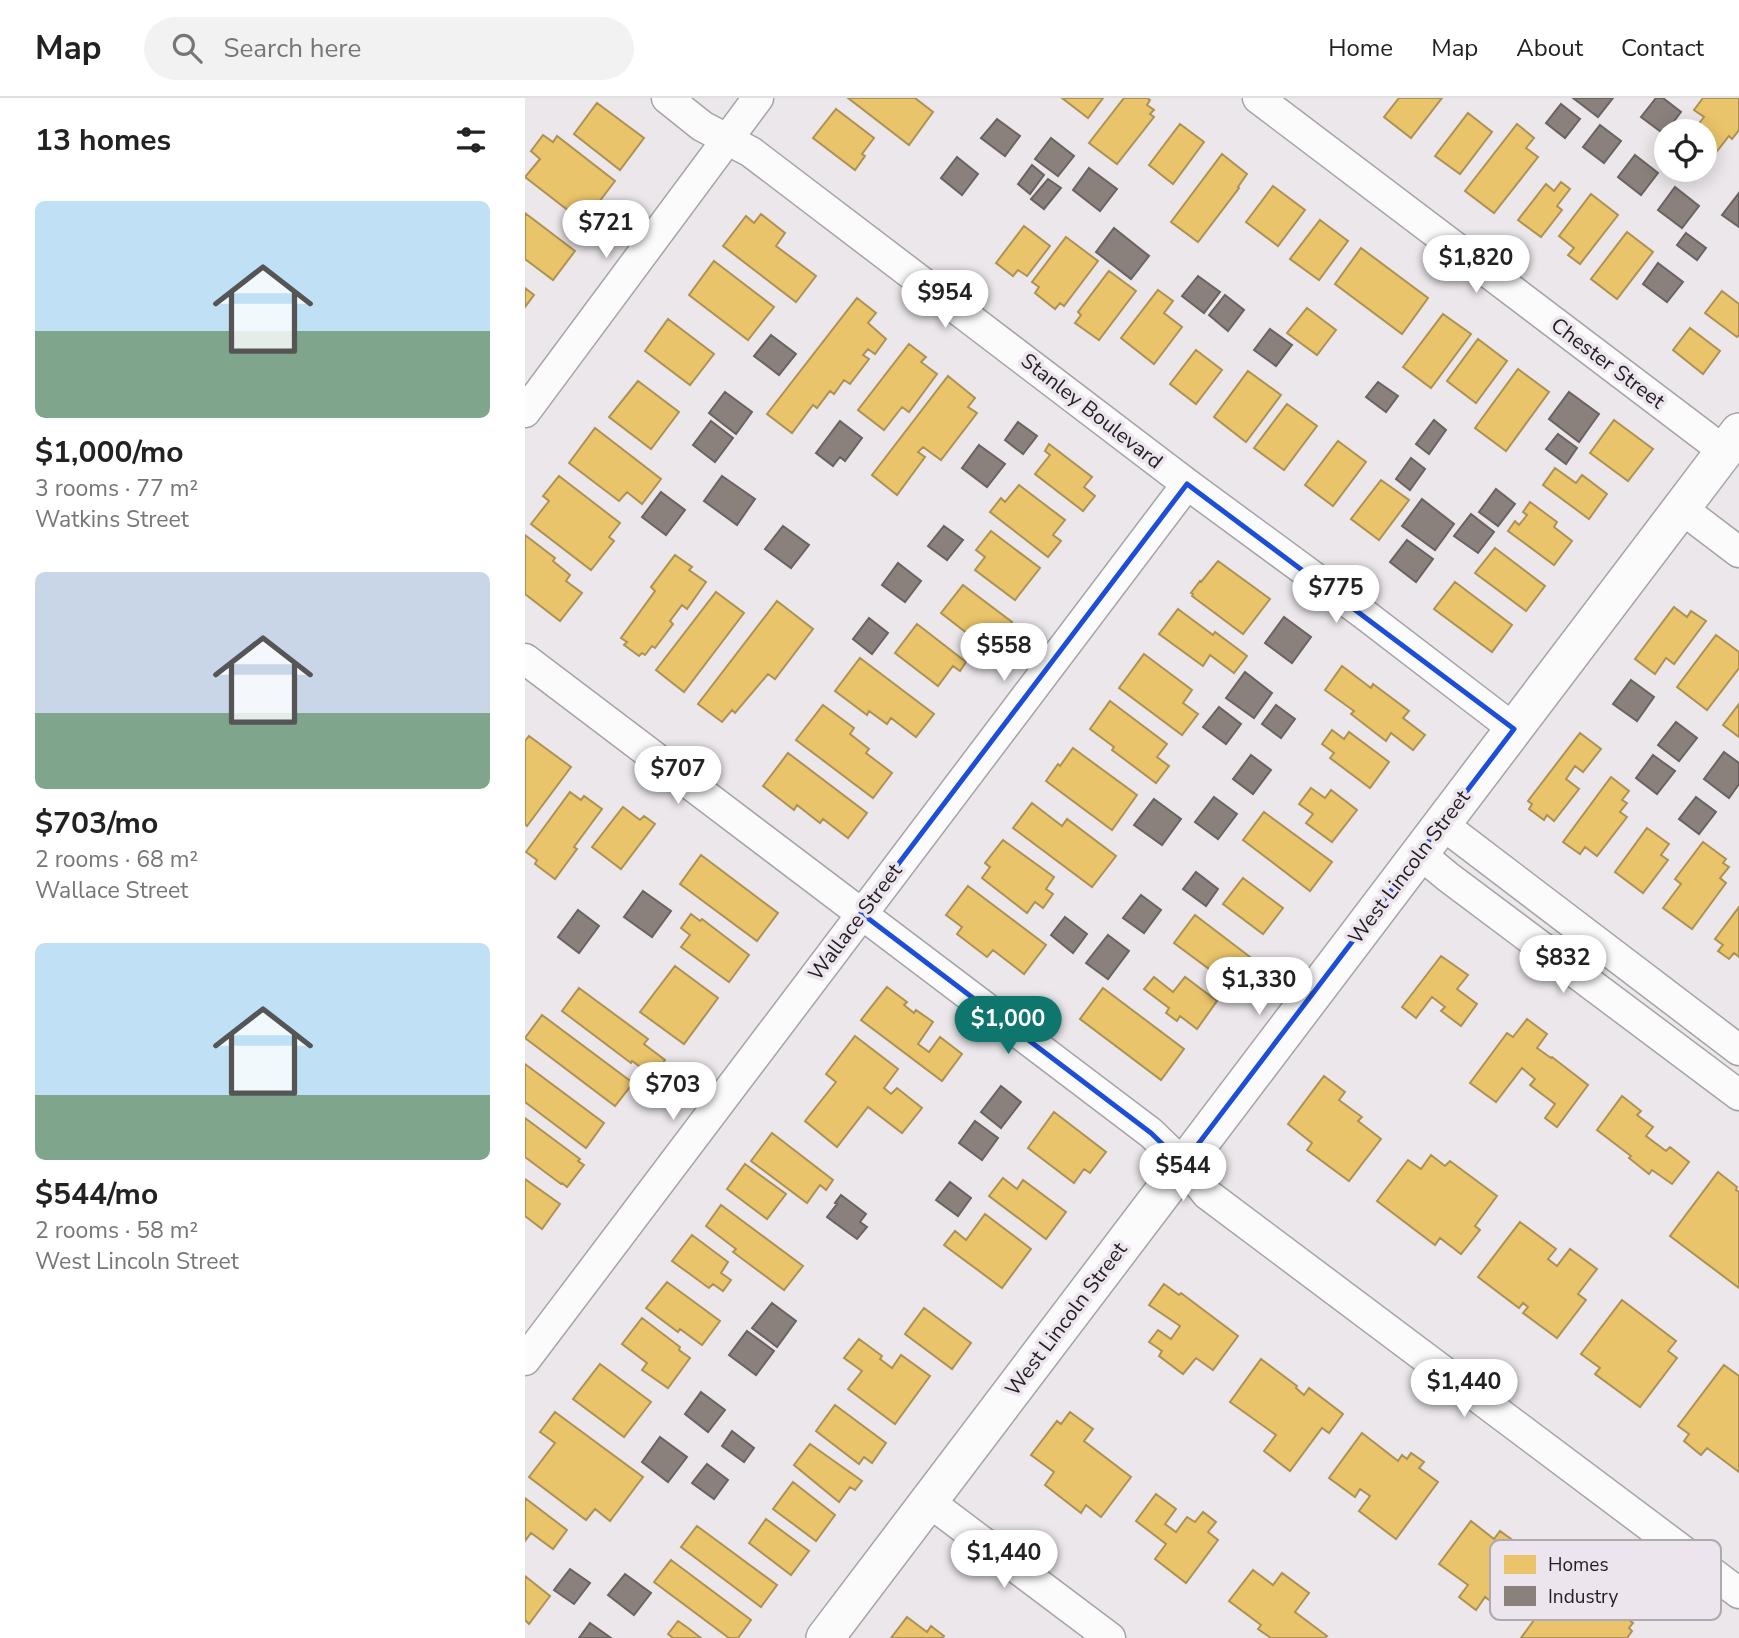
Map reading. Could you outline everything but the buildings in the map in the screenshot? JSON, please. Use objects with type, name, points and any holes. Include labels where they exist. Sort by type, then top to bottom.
[{"type":"street","name":"Stanley Boulevard","points":[[667,98],[702,125],[751,152],[1514,729]]},
{"type":"street","points":[[525,412],[758,98]]},
{"type":"street","name":"Chester Street","points":[[1258,98],[1732,442]]},
{"type":"street","name":"West Lincoln Street","points":[[825,1638],[1732,442]]},
{"type":"street","name":"Wallace Street","points":[[525,1360],[1187,484]]},
{"type":"street","points":[[1681,508],[1739,552]]},
{"type":"street","points":[[525,659],[1151,1132],[1183,1164],[1207,1194],[1667,1540]]},
{"type":"street","points":[[1442,824],[1739,1050]]},
{"type":"street","points":[[1419,853],[1739,1096]]},
{"type":"street","points":[[929,1501],[1110,1638]]},
{"type":"street","points":[[1721,1580],[1739,1594]]},
{"type":"highlighted area","points":[[1187,484],[1514,729],[1183,1164],[1151,1133],[861,913]]}]
